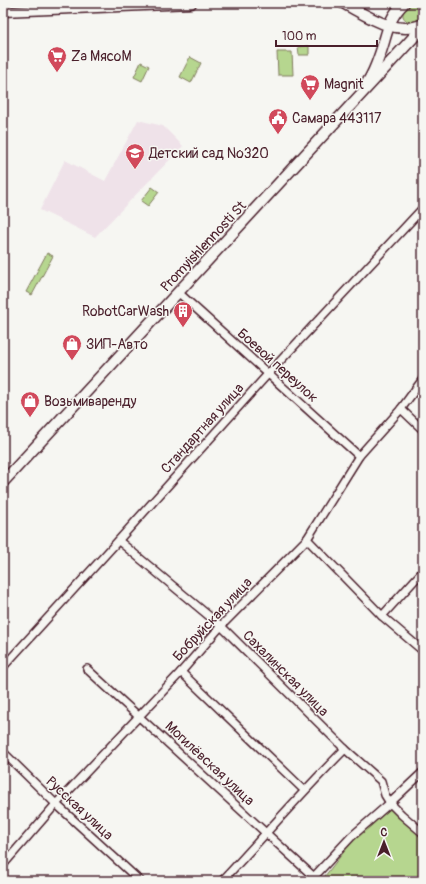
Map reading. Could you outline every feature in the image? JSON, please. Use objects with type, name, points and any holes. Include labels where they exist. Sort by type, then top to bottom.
[{"type":"main road","points":[[3,11],[191,3]]},
{"type":"main road","points":[[343,3],[389,25],[404,28],[422,26]]},
{"type":"main road","points":[[362,94],[380,56],[389,25],[395,12],[402,5]]},
{"type":"main road","points":[[402,5],[399,17],[402,23],[406,27],[422,26]]},
{"type":"main road","name":"Promyishlennosti St","points":[[3,482],[362,94],[422,26]]},
{"type":"street","name":"Стандартная улица","points":[[3,667],[119,541],[268,374],[423,208]]},
{"type":"street","name":"Боевой переулок","points":[[179,293],[359,456]]},
{"type":"street","name":"Бобруйская улица","points":[[3,865],[56,804],[181,672],[221,626],[307,539],[359,456],[401,409],[423,379]]},
{"type":"street","points":[[401,409],[423,430]]},
{"type":"street","points":[[307,539],[382,616],[423,651]]},
{"type":"street","name":"Сахалинская улица","points":[[119,541],[221,626],[345,749],[381,781],[385,795],[390,803],[423,834]]},
{"type":"street","points":[[382,616],[423,571]]},
{"type":"street","name":"Могилёвская улица","points":[[87,669],[266,834],[312,879]]},
{"type":"street","points":[[181,672],[304,790]]},
{"type":"street","points":[[222,881],[266,834],[304,790],[345,749]]},
{"type":"street","name":"Русская улица","points":[[3,752],[56,804],[140,881]]},
{"type":"street","points":[[312,879],[351,836],[390,803],[423,772]]},
{"type":"shaded area","name":"Детский сад №320","points":[[138,120],[163,126],[183,146],[95,237],[40,210],[65,160],[105,181]]},
{"type":"green space","points":[[413,3],[423,3],[423,17],[409,22],[405,20],[403,15],[407,7]]},
{"type":"green space","points":[[309,46],[309,55],[299,55],[298,47]]},
{"type":"green space","points":[[277,52],[292,52],[293,75],[278,75]]},
{"type":"green space","points":[[190,57],[201,63],[191,83],[180,77]]},
{"type":"green space","points":[[141,62],[149,66],[142,81],[134,77]]},
{"type":"green space","points":[[152,187],[159,192],[148,206],[141,201]]},
{"type":"green space","points":[[47,253],[53,256],[32,295],[26,292]]},
{"type":"green space","points":[[390,805],[423,837],[423,881],[321,881],[350,844]]},
{"type":"tram line","points":[[3,7],[87,3]]},
{"type":"place","name":"Za МясоМ","points":[[57,73]]},
{"type":"place","name":"Magnit","points":[[310,101]]},
{"type":"place","name":"Самара 443117","points":[[278,135]]},
{"type":"place","name":"Детский сад №320","points":[[135,170]]},
{"type":"place","name":"RobotCarWash","points":[[183,328]]},
{"type":"place","name":"ЗИП-Авто","points":[[72,361]]},
{"type":"place","name":"Возьмиваренду","points":[[30,418]]}]
